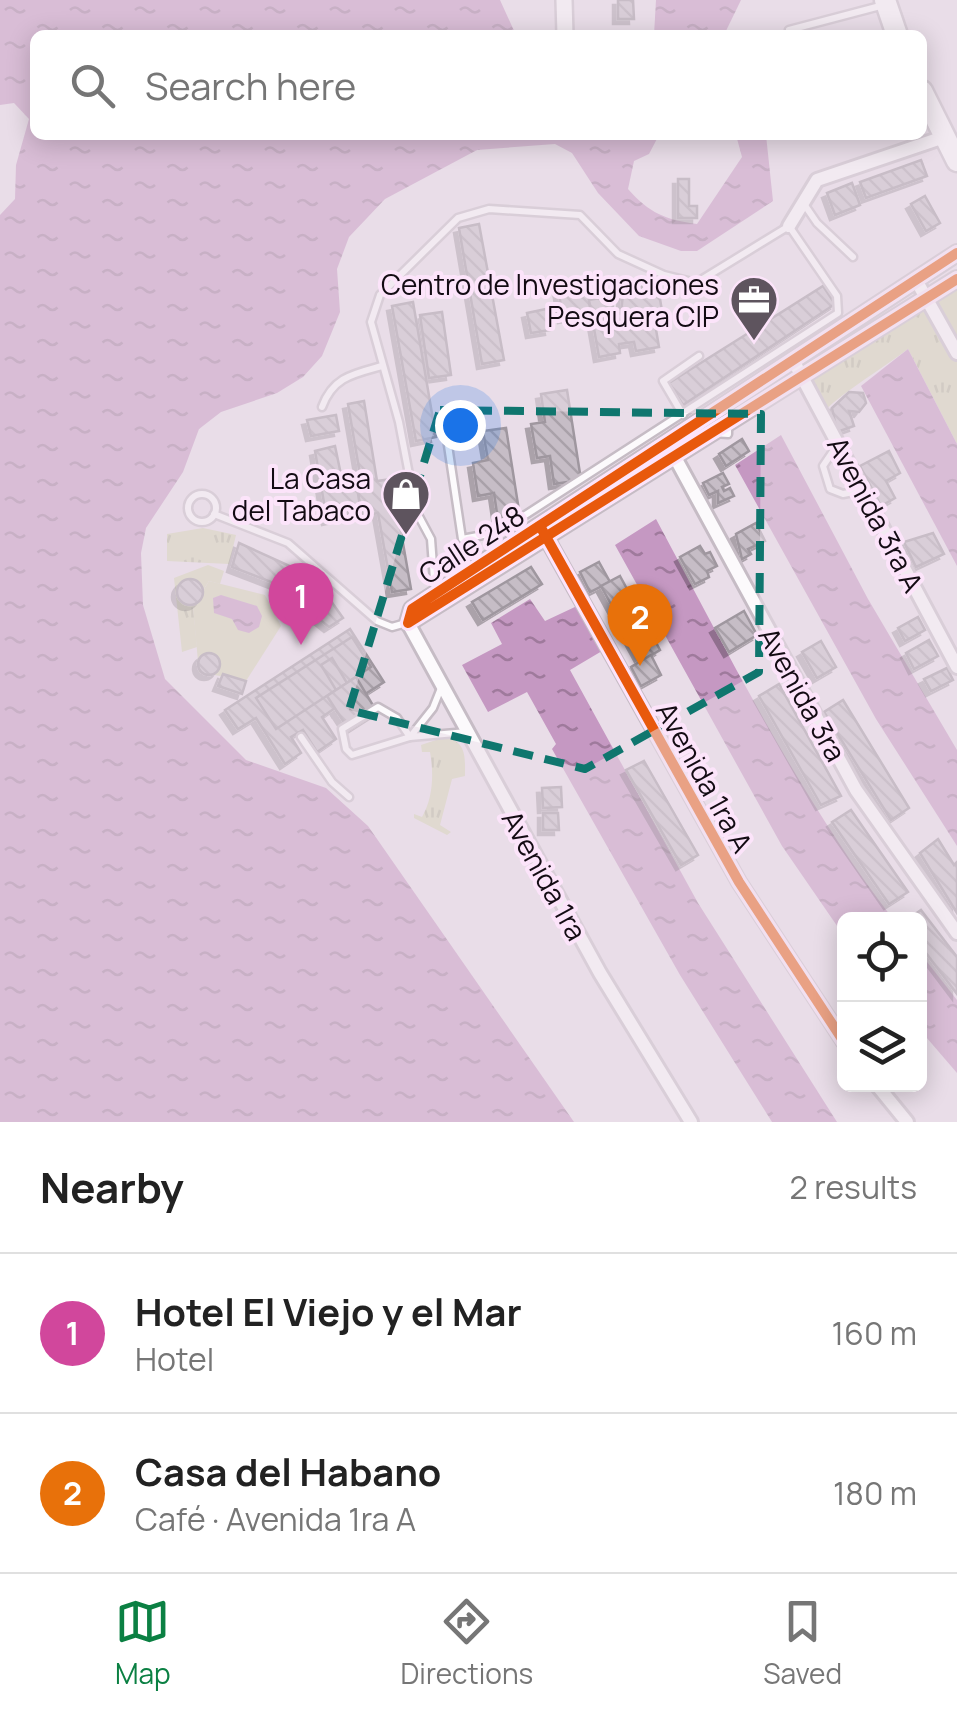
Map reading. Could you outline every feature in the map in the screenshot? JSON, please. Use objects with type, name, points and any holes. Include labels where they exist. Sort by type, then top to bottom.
[{"type":"highway","points":[[885,2],[895,30]]},
{"type":"highway","points":[[927,102],[957,161]]},
{"type":"street","points":[[564,0],[566,30]]},
{"type":"street","points":[[789,226],[817,180],[944,138]]},
{"type":"street","name":"Calle 248","points":[[408,622],[671,450],[793,360],[957,253]]},
{"type":"street","name":"Calle 248","points":[[671,450],[712,432],[957,279]]},
{"type":"street","points":[[916,280],[957,353]]},
{"type":"street","name":"Avenida 3ra A","points":[[793,360],[957,668]]},
{"type":"street","name":"Avenida 3ra","points":[[671,450],[856,790],[957,933]]},
{"type":"street","name":"Calle 248","points":[[408,622],[412,609],[543,531]]},
{"type":"street","name":"Avenida 1ra A","points":[[543,531],[739,882],[837,1031]]},
{"type":"street","name":"Avenida 1ra","points":[[408,622],[591,957],[691,1122]]},
{"type":"street","points":[[883,1092],[907,1122]]},
{"type":"lane","points":[[789,30],[885,2]]},
{"type":"lane","points":[[804,203],[816,223],[853,257]]},
{"type":"lane","points":[[436,594],[431,539],[416,512],[399,422],[371,322],[373,307],[458,218],[489,209],[570,212],[588,220],[618,254],[664,275],[696,282],[789,226],[837,296],[838,314],[499,532],[462,538],[446,432]]},
{"type":"lane","points":[[683,414],[663,380],[699,356]]},
{"type":"lane","points":[[322,408],[328,392],[343,378],[382,366]]},
{"type":"lane","points":[[839,444],[823,466],[830,489],[843,494],[864,490]]},
{"type":"lane","points":[[208,495],[214,501],[214,514],[204,522],[195,520],[188,508],[191,499],[208,495]]},
{"type":"lane","points":[[214,514],[288,543],[377,621],[392,627],[408,622]]},
{"type":"lane","points":[[410,736],[433,708],[441,687]]},
{"type":"lane","points":[[410,736],[385,708],[370,709],[342,729],[346,749],[357,757],[410,736],[468,732]]},
{"type":"lane","points":[[300,737],[332,782],[349,797]]},
{"type":"highlighted area","points":[[440,410],[761,414],[759,672],[585,769],[349,710]]},
{"type":"green space","points":[[957,281],[957,444],[908,349],[824,411],[807,377]]},
{"type":"green space","points":[[203,528],[236,535],[229,564],[167,561],[167,534]]},
{"type":"green space","points":[[208,565],[224,571],[220,584],[209,581],[193,606],[197,647],[182,652],[174,578]]},
{"type":"green space","points":[[209,581],[265,595],[281,626],[246,681],[199,672],[193,607]]},
{"type":"green space","points":[[445,737],[461,747],[465,763],[465,776],[452,779],[440,825],[451,832],[447,835],[414,818],[414,814],[422,817],[432,786],[430,752],[422,752],[421,745]]},
{"type":"water","points":[[0,0],[500,0],[514,30],[30,30],[30,140],[656,140],[649,154],[634,161],[628,189],[659,214],[697,224],[742,157],[737,140],[767,140],[773,201],[697,251],[681,251],[639,236],[598,193],[572,153],[555,144],[477,150],[385,199],[349,237],[337,269],[340,312],[322,356],[303,377],[277,393],[221,412],[199,429],[183,472],[146,528],[141,553],[143,605],[165,679],[246,760],[326,788],[368,826],[574,1122],[0,1122],[0,215],[15,199],[16,165],[29,119],[14,103],[0,105]]},
{"type":"water","points":[[656,0],[741,0],[726,30],[654,30]]},
{"type":"water","points":[[908,349],[957,444],[957,566],[861,386]]},
{"type":"water","points":[[781,435],[868,599],[957,750],[957,846],[876,719],[735,465]]},
{"type":"water","points":[[656,519],[796,775],[888,912],[837,912],[837,926],[782,846],[615,545]]},
{"type":"water","points":[[221,595],[257,606],[262,616],[259,627],[249,633],[238,630],[232,619],[214,613],[213,598]]},
{"type":"water","points":[[530,599],[545,621],[577,606],[602,651],[570,670],[698,903],[837,1122],[772,1122],[680,975],[552,749],[556,744],[527,692],[488,712],[462,665],[502,644],[491,623]]},
{"type":"water","points":[[927,962],[957,1000],[957,1073],[927,1038]]},
{"type":"building","points":[[618,0],[633,0],[634,19],[618,19]]},
{"type":"building","points":[[921,160],[927,176],[866,198],[860,182]]},
{"type":"building","points":[[678,179],[689,179],[689,206],[697,206],[697,218],[678,218]]},
{"type":"building","points":[[852,183],[860,205],[835,215],[827,193]]},
{"type":"building","points":[[925,196],[940,223],[926,231],[911,204]]},
{"type":"building","points":[[479,224],[504,360],[482,364],[459,228]]},
{"type":"building","points":[[598,279],[600,298],[589,300],[591,313],[563,318],[558,288]]},
{"type":"building","points":[[657,281],[662,311],[653,312],[659,347],[636,351],[634,342],[619,344],[620,353],[599,357],[589,300],[611,296],[614,315],[621,313],[623,294]]},
{"type":"building","name":"Centro de Investigaciones Pesquera CIP","points":[[823,286],[835,304],[683,405],[669,383]]},
{"type":"building","points":[[413,302],[436,437],[416,441],[392,306]]},
{"type":"building","points":[[546,309],[550,330],[531,333],[527,313]]},
{"type":"building","points":[[442,312],[451,375],[429,378],[420,315]]},
{"type":"building","points":[[567,390],[581,480],[554,484],[550,456],[537,458],[531,424],[545,422],[541,394]]},
{"type":"building","points":[[849,392],[863,393],[866,403],[859,412],[849,411],[854,426],[837,432],[832,408]]},
{"type":"building","points":[[364,401],[377,481],[399,478],[405,507],[397,509],[411,589],[392,592],[378,513],[362,516],[357,487],[362,486],[348,404]]},
{"type":"building","points":[[336,415],[339,431],[311,436],[307,420]]},
{"type":"building","points":[[506,428],[520,517],[498,520],[494,493],[478,496],[473,463],[488,460],[483,431]]},
{"type":"building","points":[[742,439],[749,451],[726,466],[719,454]]},
{"type":"building","points":[[335,446],[344,489],[357,487],[361,513],[327,520],[315,451]]},
{"type":"building","points":[[889,451],[900,473],[886,481],[895,498],[881,506],[860,466]]},
{"type":"building","points":[[723,473],[729,484],[722,487],[724,491],[730,488],[734,496],[718,503],[718,491],[709,495],[703,483]]},
{"type":"building","points":[[756,523],[765,541],[748,549],[751,554],[742,559],[736,534]]},
{"type":"building","points":[[933,533],[944,554],[916,567],[904,542]]},
{"type":"building","points":[[239,543],[303,572],[321,587],[343,618],[329,627],[274,583],[232,567]]},
{"type":"building","points":[[700,546],[705,554],[710,552],[717,566],[707,571],[709,577],[695,584],[680,557]]},
{"type":"building","points":[[599,562],[610,582],[590,592],[580,572]]},
{"type":"building","points":[[531,567],[542,584],[483,620],[472,602]]},
{"type":"building","points":[[620,576],[660,650],[642,661],[601,586]]},
{"type":"building","points":[[190,579],[199,583],[203,592],[199,601],[190,605],[181,601],[177,592],[181,583]]},
{"type":"building","points":[[744,611],[757,635],[729,652],[715,628]]},
{"type":"building","points":[[918,617],[925,630],[905,641],[898,628]]},
{"type":"building","points":[[350,629],[384,682],[337,712],[335,708],[322,717],[336,739],[317,752],[303,730],[291,737],[301,753],[285,764],[256,718],[238,729],[225,710]]},
{"type":"building","points":[[352,637],[371,667],[276,729],[256,698]]},
{"type":"building","points":[[929,640],[938,656],[914,669],[906,653]]},
{"type":"building","points":[[821,641],[836,667],[817,678],[802,652]]},
{"type":"building","points":[[205,653],[213,653],[220,664],[213,675],[205,675],[198,668],[198,660]]},
{"type":"building","points":[[651,655],[661,675],[641,686],[631,667]]},
{"type":"building","points":[[332,658],[347,683],[336,690],[321,665]]},
{"type":"building","points":[[947,668],[953,680],[931,691],[924,679]]},
{"type":"building","points":[[223,674],[246,681],[242,694],[218,686]]},
{"type":"building","points":[[356,677],[377,712],[349,730],[327,696]]},
{"type":"building","points":[[779,684],[841,796],[821,805],[759,696]]},
{"type":"building","points":[[843,700],[909,808],[891,820],[824,712]]},
{"type":"building","points":[[644,761],[698,855],[681,865],[626,770]]},
{"type":"building","points":[[561,787],[562,807],[543,808],[542,788]]},
{"type":"building","points":[[851,810],[908,892],[889,904],[832,822]]},
{"type":"building","points":[[543,813],[558,813],[559,830],[543,830]]},
{"type":"building","points":[[938,839],[954,865],[957,862],[957,913],[920,853]]},
{"type":"building","points":[[927,918],[957,957],[957,994],[927,954]]},
{"type":"cycle path","points":[[957,253],[412,609],[408,623],[957,279]]},
{"type":"cycle path","points":[[540,526],[739,882],[837,1031]]},
{"type":"place","name":"Centro de Investigaciones Pesquera CIP","points":[[754,342]]},
{"type":"place","name":"La Casa del Tabaco","points":[[406,536]]},
{"type":"place","name":"Hotel El Viejo y el Mar","points":[[301,645]]},
{"type":"place","name":"Casa del Habano","points":[[640,666]]}]
